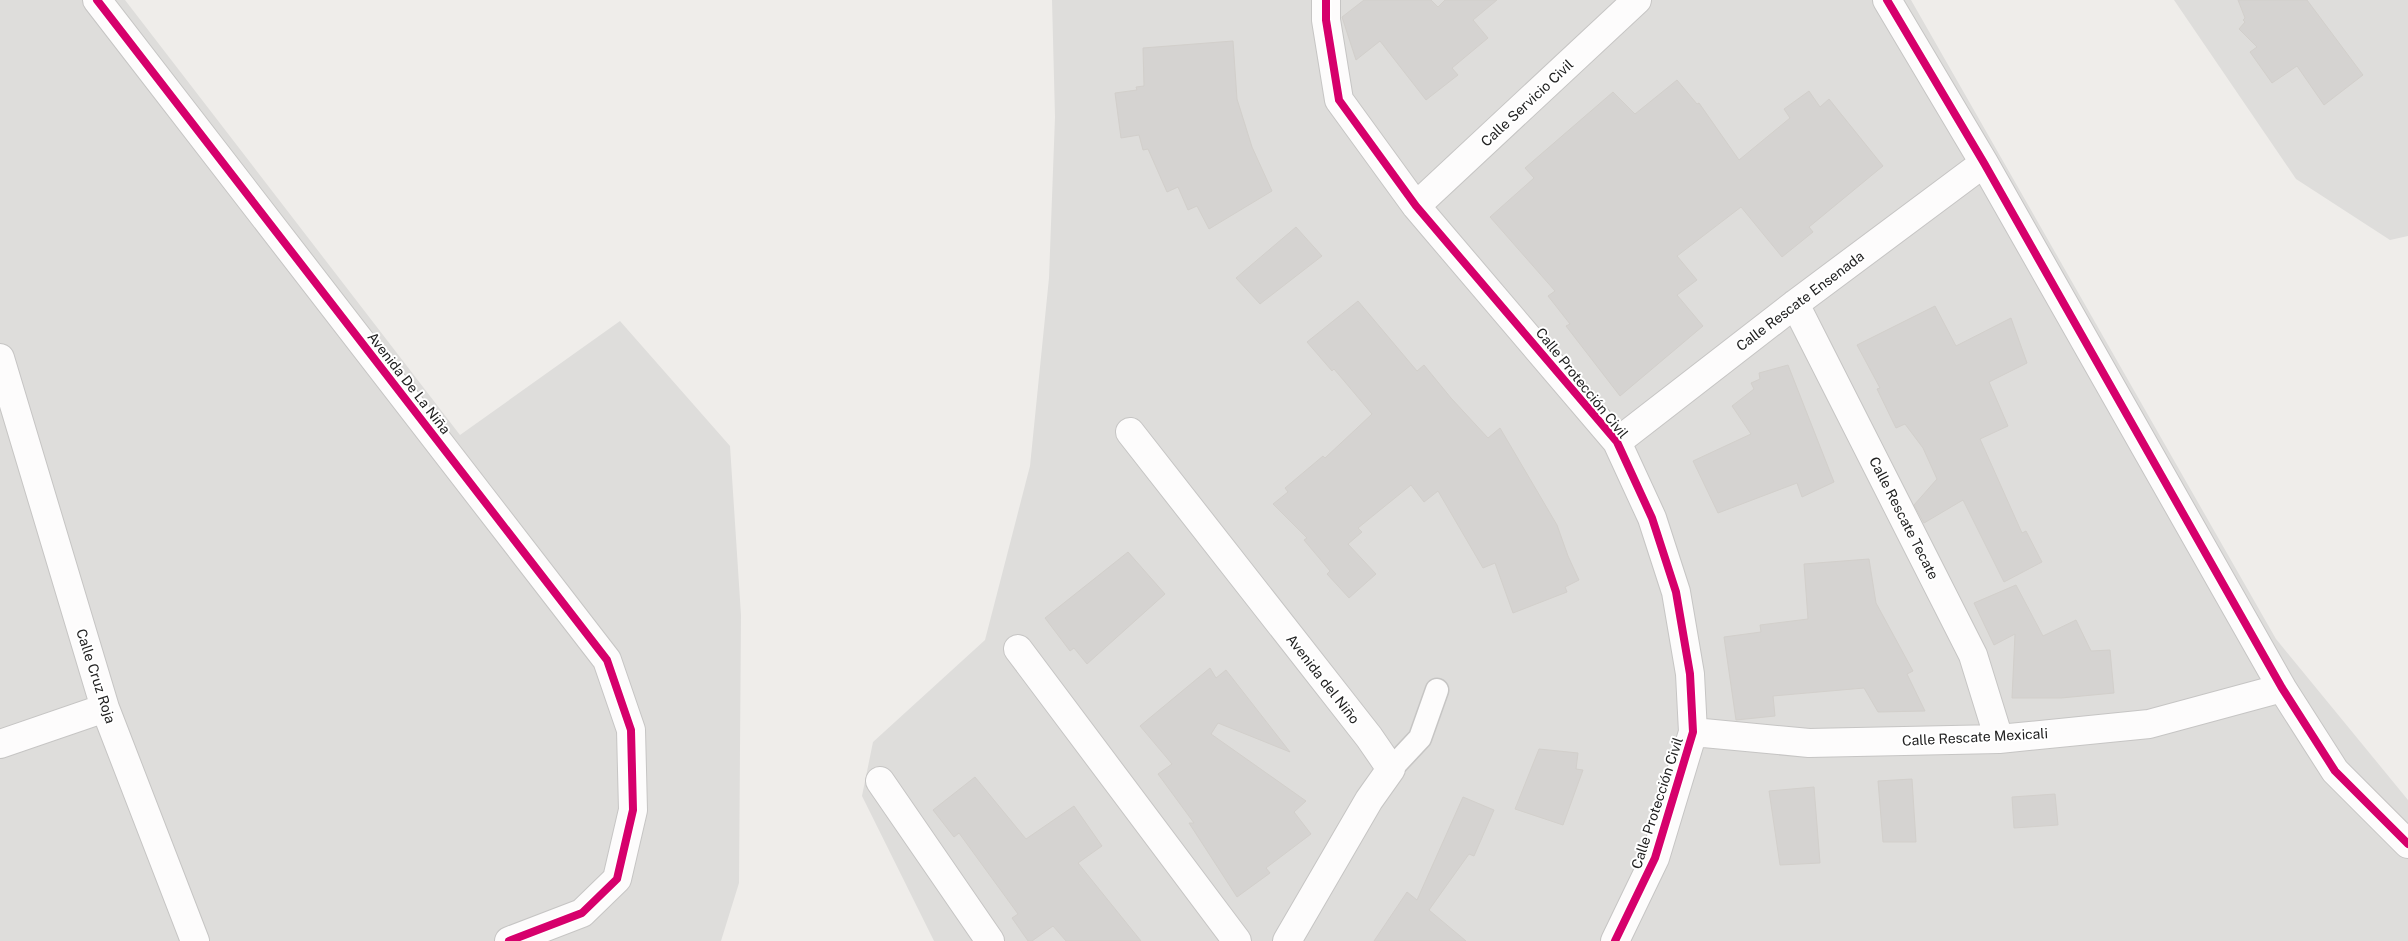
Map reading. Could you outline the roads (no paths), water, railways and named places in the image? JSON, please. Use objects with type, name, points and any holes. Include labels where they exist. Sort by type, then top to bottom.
[{"type":"street","name":"Avenida De La Niña","points":[[97,0],[607,660],[631,730],[633,810],[617,879],[582,912],[509,941]]},
{"type":"street","name":"Calle Protección Civil","points":[[1326,0],[1326,20],[1339,100],[1416,206],[1617,442],[1652,518],[1676,592],[1690,674],[1693,732],[1655,858],[1615,941]]},
{"type":"street","name":"Calle Servicio Civil","points":[[1416,206],[1637,0]]},
{"type":"street","points":[[1887,0],[1984,163],[2282,688],[2335,771],[2408,844]]},
{"type":"street","name":"Calle Rescate Ensenada","points":[[1617,442],[1795,304],[1984,163]]},
{"type":"street","name":"Calle Rescate Tecate","points":[[1795,304],[1973,654],[1998,739]]},
{"type":"street","name":"Calle Cruz Roja","points":[[0,358],[7,407],[105,708],[195,941]]},
{"type":"street","name":"Avenida del Niño","points":[[1130,432],[1369,737],[1391,769]]},
{"type":"street","points":[[1018,648],[1237,941]]},
{"type":"street","name":"Calle Rescate Mexicali","points":[[1693,732],[1809,743],[1998,739],[2149,724],[2282,688]]},
{"type":"street","points":[[0,744],[105,708]]},
{"type":"street","points":[[1287,941],[1369,800],[1391,769]]},
{"type":"street","points":[[880,780],[990,941]]},
{"type":"lane","points":[[1391,769],[1420,738],[1437,690]]}]
